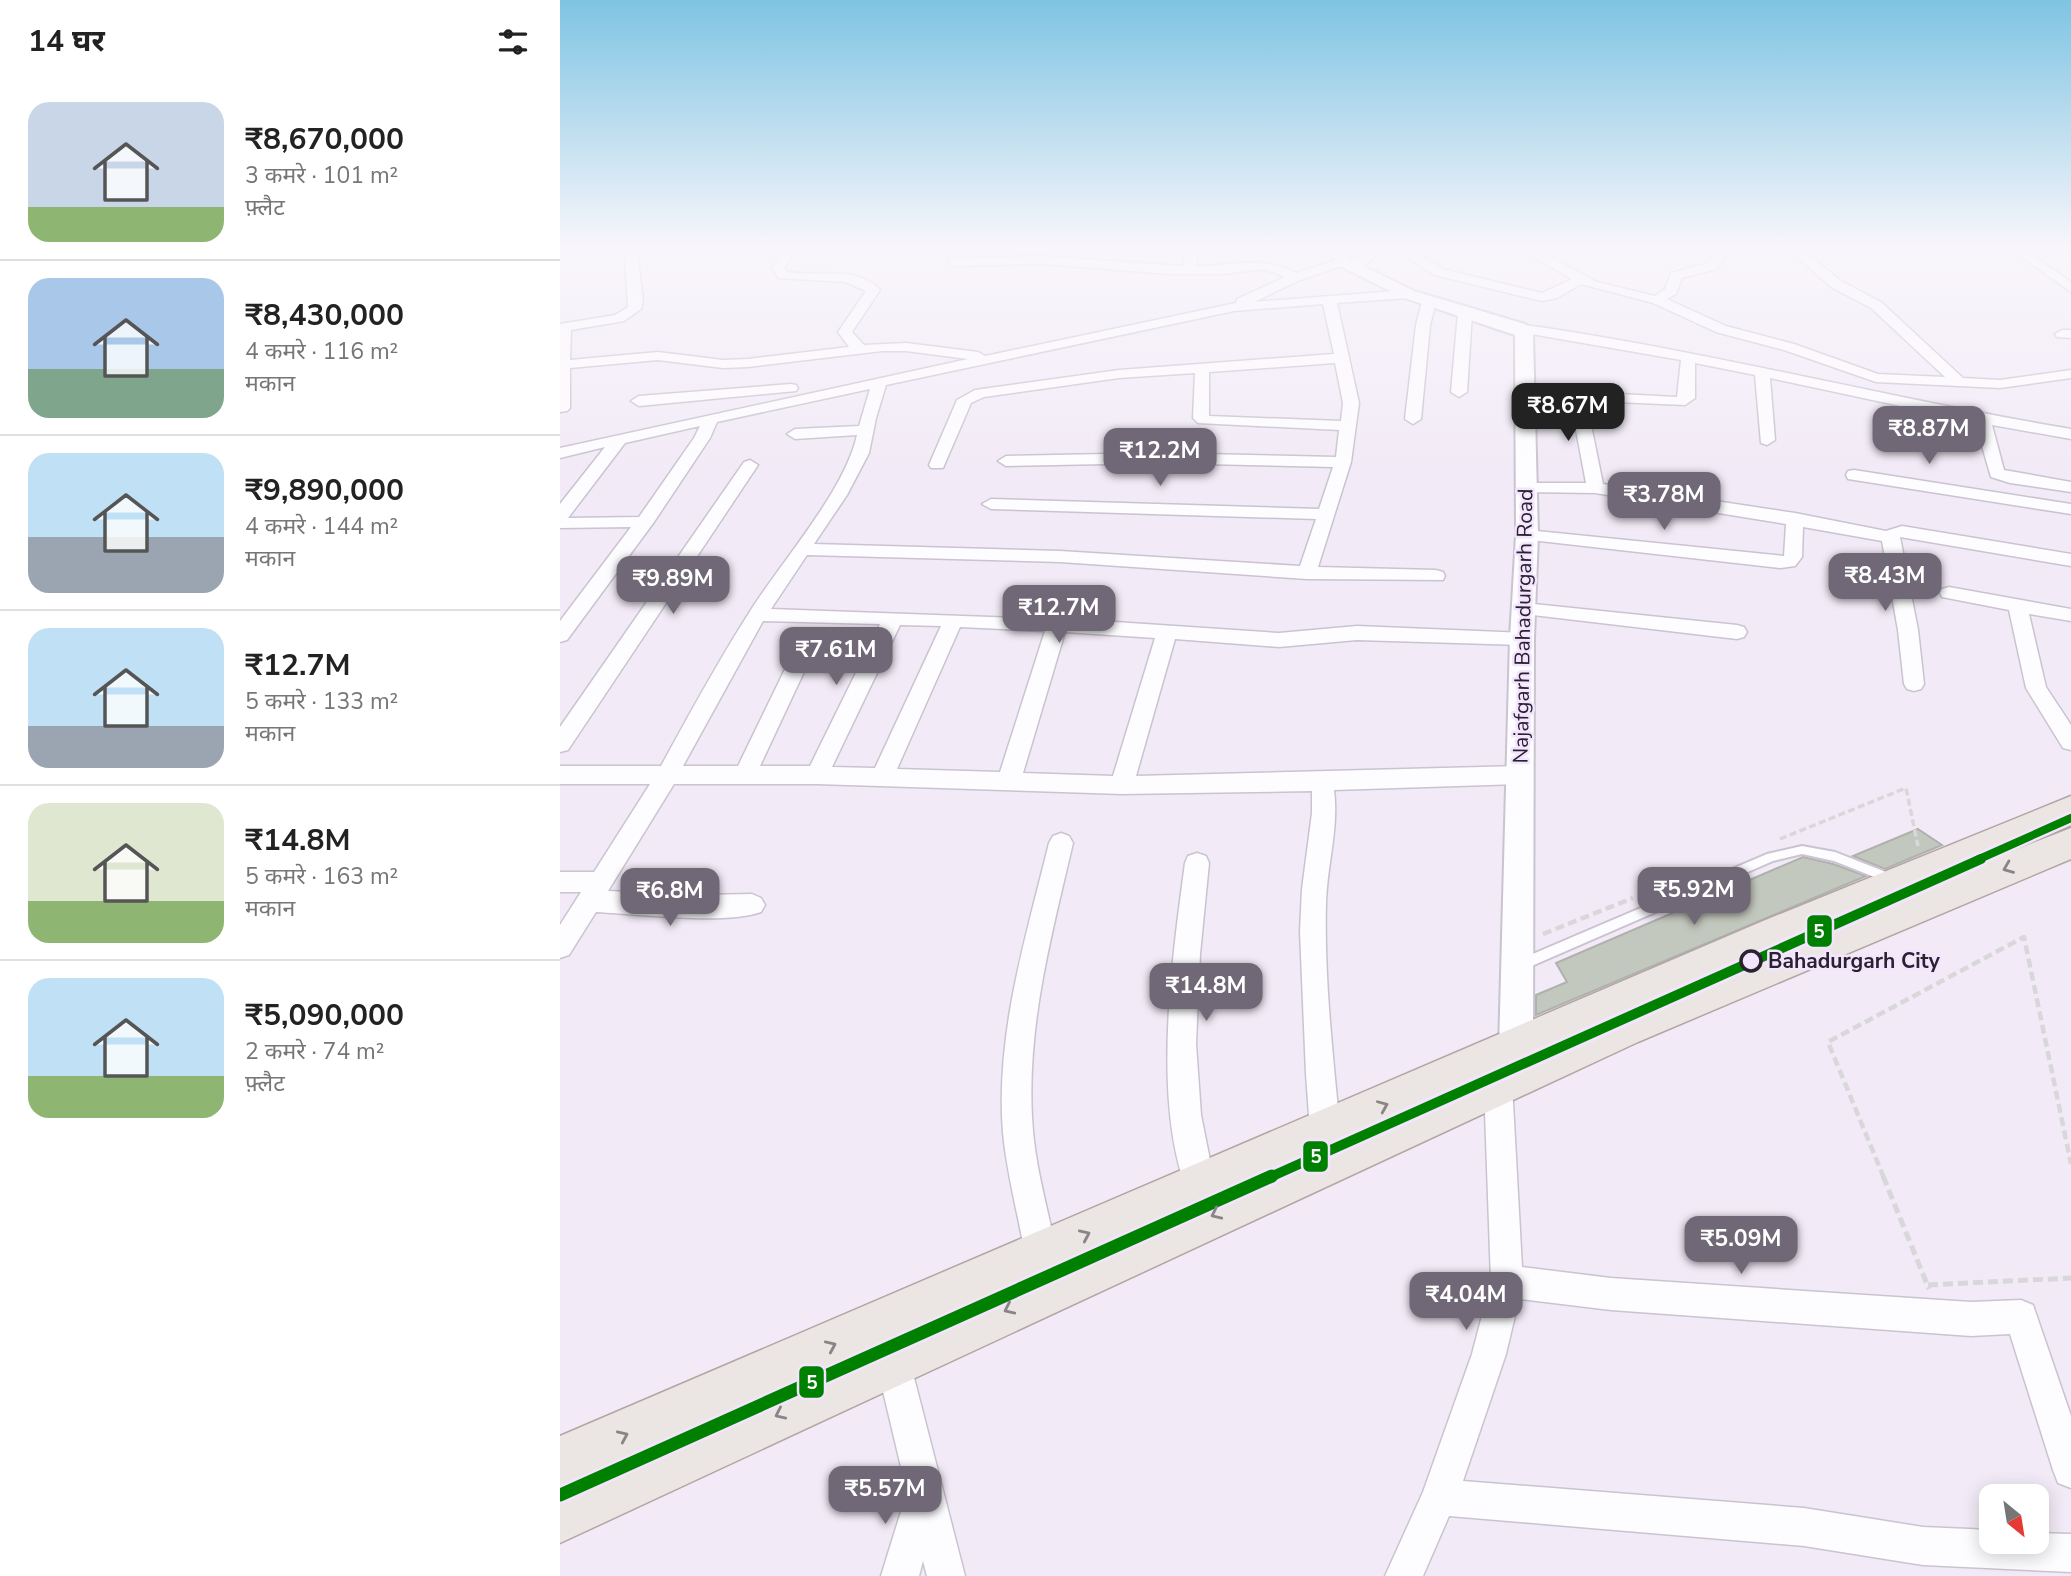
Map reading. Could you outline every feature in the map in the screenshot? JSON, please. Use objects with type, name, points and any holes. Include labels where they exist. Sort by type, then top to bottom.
[{"type":"main road","points":[[560,1515],[893,1362],[1898,881],[2071,810]]},
{"type":"main road","points":[[560,1464],[1325,1130],[1507,1067],[1795,955],[2071,843]]},
{"type":"street","points":[[562,408],[562,327],[610,320]]},
{"type":"street","points":[[853,320],[845,332],[848,340],[860,349]]},
{"type":"street","points":[[560,453],[711,418],[1174,320]]},
{"type":"street","points":[[1307,573],[1343,462],[1349,425],[1351,403],[1334,320]]},
{"type":"street","points":[[1413,419],[1422,320]]},
{"type":"street","points":[[1459,392],[1465,320]]},
{"type":"street","name":"Najafgarh Bahadurgarh Road","points":[[1507,1067],[1518,966],[1522,638],[1527,535],[1527,392],[1524,334],[1532,320]]},
{"type":"street","points":[[1546,320],[1588,337],[1688,359],[1817,383],[1982,419],[2071,434]]},
{"type":"street","points":[[1700,320],[1728,332],[1789,346],[1876,378],[2000,384],[2071,374]]},
{"type":"street","points":[[1892,320],[1959,382]]},
{"type":"street","points":[[562,365],[658,356],[723,364],[748,363],[860,349],[906,347],[989,358]]},
{"type":"street","points":[[937,465],[965,400],[973,396],[1119,374],[1342,358]]},
{"type":"street","points":[[1527,392],[1680,402],[1686,398],[1688,359]]},
{"type":"street","points":[[1817,383],[1830,362]]},
{"type":"street","points":[[1202,367],[1201,414],[1205,420],[1349,425]]},
{"type":"street","points":[[1762,372],[1768,440]]},
{"type":"street","points":[[560,947],[667,776],[757,615],[838,495],[856,462],[880,382]]},
{"type":"street","points":[[639,401],[790,388],[810,397]]},
{"type":"street","points":[[1585,395],[1584,430],[1595,488]]},
{"type":"street","points":[[560,635],[645,522],[702,438],[711,418]]},
{"type":"street","points":[[1982,419],[1997,473],[2010,478],[2071,487]]},
{"type":"street","points":[[795,434],[866,430]]},
{"type":"street","points":[[560,516],[620,439]]},
{"type":"street","points":[[1006,461],[1158,457],[1343,462]]},
{"type":"street","points":[[560,744],[702,539],[750,464]]},
{"type":"street","points":[[1854,475],[2071,509]]},
{"type":"street","points":[[1526,488],[1595,488],[1794,518],[1890,537]]},
{"type":"street","points":[[991,504],[1082,504],[1326,514]]},
{"type":"street","points":[[1527,535],[1789,562],[1793,556],[1794,518]]},
{"type":"street","points":[[560,523],[645,522]]},
{"type":"street","points":[[1913,684],[1908,630],[1890,537],[1894,532],[1902,531],[2071,560]]},
{"type":"street","points":[[802,548],[1091,558],[1307,573],[1436,576]]},
{"type":"street","points":[[1949,593],[2071,615]]},
{"type":"street","points":[[2017,604],[2036,688],[2071,742]]},
{"type":"street","points":[[1523,609],[1737,632]]},
{"type":"street","points":[[757,615],[1057,625],[1279,640],[1357,633],[1522,638]]},
{"type":"street","points":[[817,775],[893,618]]},
{"type":"street","points":[[881,779],[953,621]]},
{"type":"street","points":[[1009,781],[1057,625]]},
{"type":"street","points":[[1122,785],[1167,632]]},
{"type":"street","points":[[744,777],[800,659]]},
{"type":"street","points":[[560,775],[817,775],[1122,785],[1520,775]]},
{"type":"street","points":[[1322,782],[1326,811],[1314,896],[1313,942],[1325,1130]]},
{"type":"street","points":[[1041,1254],[1017,1120],[1017,1070],[1021,1022],[1061,843]]},
{"type":"street","points":[[1197,863],[1185,960],[1182,1025],[1185,1108],[1200,1185]]},
{"type":"street","points":[[560,882],[594,891],[698,906],[752,905]]},
{"type":"street","points":[[1404,1576],[1439,1497],[1489,1354],[1507,1281],[1507,1067]]},
{"type":"street","points":[[1507,1281],[1625,1295],[1961,1318],[2021,1317],[2071,1470]]},
{"type":"street","points":[[893,1362],[946,1576]]},
{"type":"street","points":[[900,1576],[925,1493]]},
{"type":"street","points":[[1439,1497],[1804,1527],[1923,1546],[2071,1553]]},
{"type":"lane","points":[[1518,966],[1771,857],[1802,850],[1835,857],[1898,881]]},
{"type":"path","points":[[2071,1164],[2024,937],[1828,1042],[1928,1285],[2071,1278]]},
{"type":"building","points":[[1918,829],[1942,845],[1885,869],[1853,856]]},
{"type":"building","points":[[1803,857],[1866,876],[1536,1015],[1536,995],[1567,982],[1556,963]]},
{"type":"metro line","name":"5","points":[[560,1495],[2071,818]]},
{"type":"place","name":"Bahadurgarh City","points":[[1751,961]]}]
